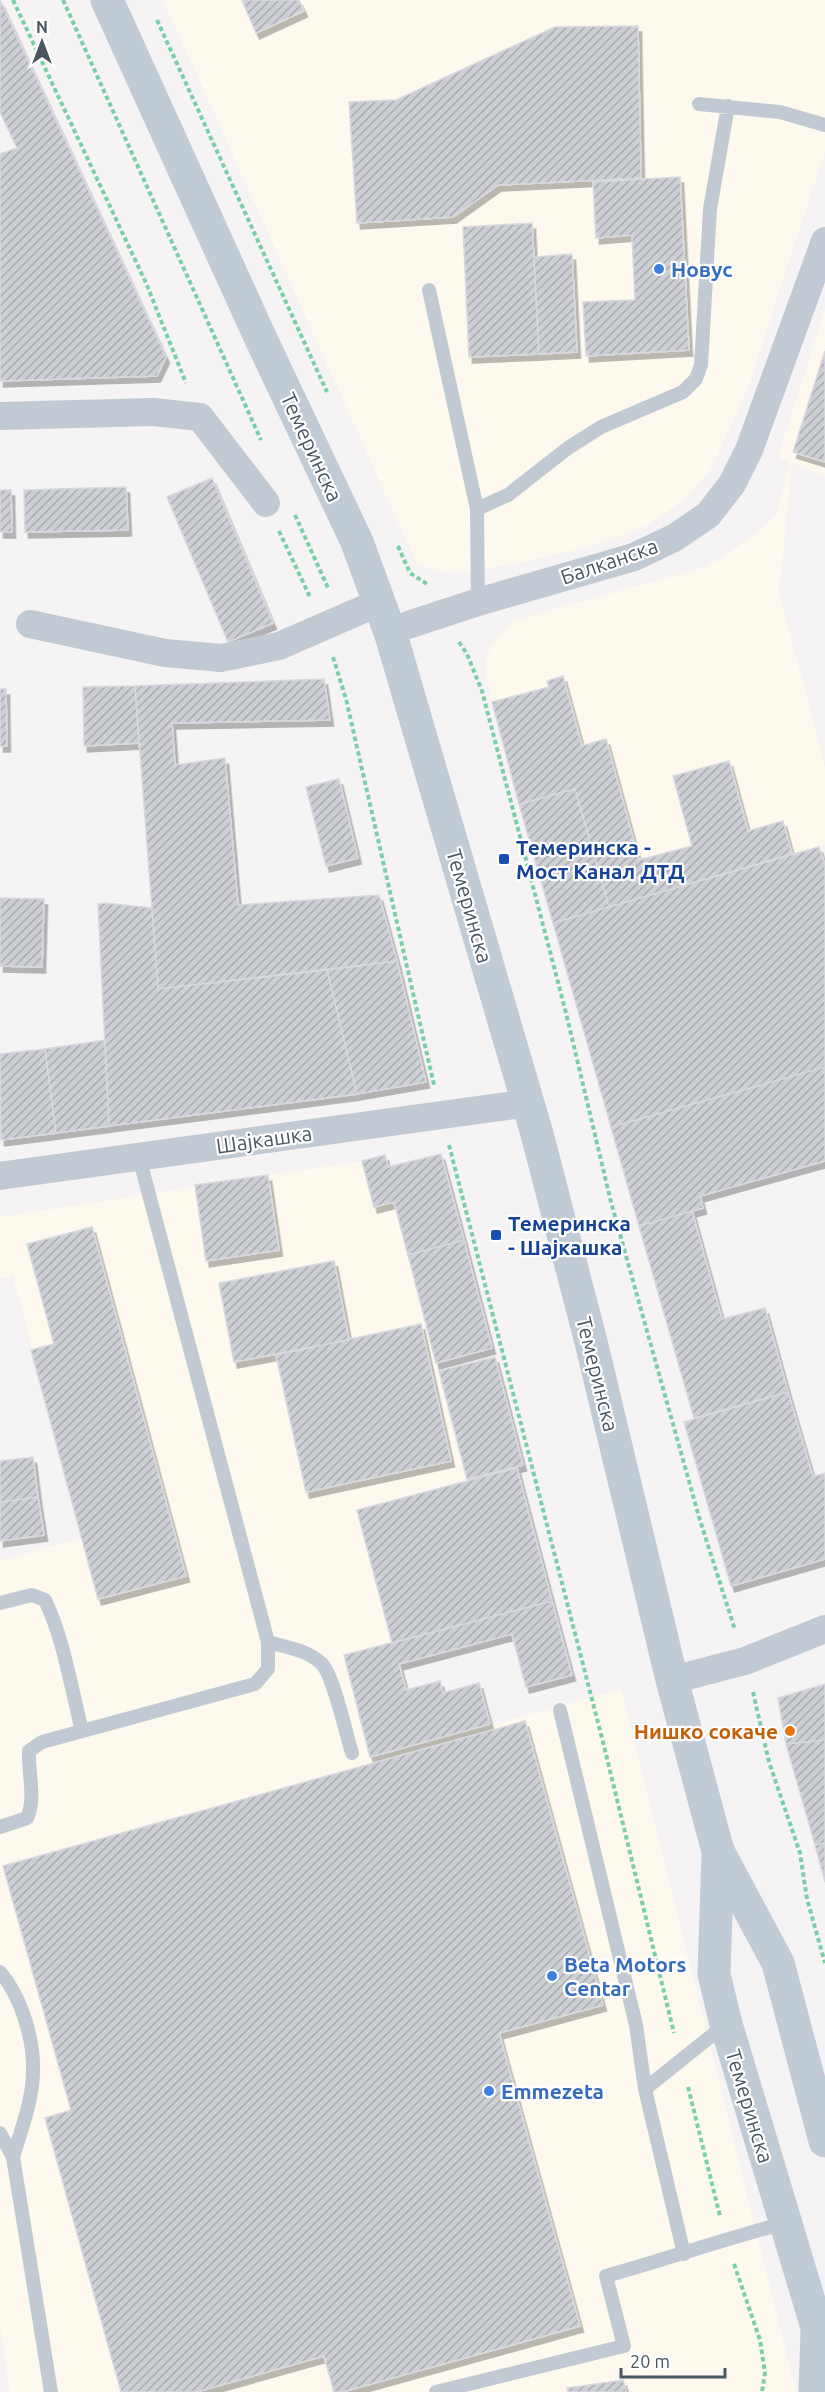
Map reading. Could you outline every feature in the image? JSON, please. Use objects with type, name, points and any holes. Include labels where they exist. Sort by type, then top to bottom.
[{"type":"main road","name":"Темеринска","points":[[107,0],[260,337],[357,542],[385,617],[529,1104],[591,1342],[672,1680],[718,1851],[778,1963],[816,2076],[825,2141]]},
{"type":"main road","name":"Темеринска","points":[[718,1851],[714,1974],[726,2024],[821,2339],[815,2392]]},
{"type":"street","name":"Балканска","points":[[30,624],[165,653],[221,658],[279,646],[332,621],[441,614],[634,557],[674,538],[708,514],[732,484],[749,450],[825,241]]},
{"type":"street","points":[[0,416],[153,412],[200,417],[279,506]]},
{"type":"street","name":"Шајкашка","points":[[0,1176],[441,1114],[529,1104]]},
{"type":"street","points":[[672,1680],[745,1661],[825,1629]]},
{"type":"lane","points":[[699,104],[780,112],[825,125]]},
{"type":"lane","points":[[477,509],[508,495],[568,448],[602,427],[683,392],[696,379],[701,365],[710,209],[728,106]]},
{"type":"lane","points":[[429,290],[477,509],[478,602]]},
{"type":"lane","points":[[0,1827],[27,1818],[32,1808],[28,1769],[29,1751],[42,1742],[255,1684],[268,1669],[268,1642],[139,1157]]},
{"type":"lane","points":[[0,1603],[32,1595],[45,1600],[67,1668],[82,1731]]},
{"type":"lane","points":[[268,1642],[308,1654],[323,1664],[352,1753]]},
{"type":"lane","points":[[560,1710],[636,2025],[645,2089],[684,2254]]},
{"type":"lane","points":[[0,1972],[13,1988],[27,2024],[33,2071],[13,2157]]},
{"type":"lane","points":[[645,2089],[726,2024]]},
{"type":"lane","points":[[0,2133],[13,2157],[51,2392]]},
{"type":"lane","points":[[436,2392],[624,2346],[606,2276],[786,2223]]},
{"type":"path","points":[[13,0],[146,283],[200,417]]},
{"type":"path","points":[[63,0],[263,445]]},
{"type":"path","points":[[153,11],[331,400]]},
{"type":"path","points":[[279,506],[332,621]]},
{"type":"path","points":[[279,506],[332,621],[346,699],[441,1114],[603,1742],[726,2239],[760,2340],[765,2373],[762,2392]]},
{"type":"path","points":[[395,540],[410,573],[432,588],[441,614],[467,654],[482,691],[566,1013],[611,1202],[699,1517],[745,1661],[769,1762],[800,1852],[807,1899],[825,1963]]},
{"type":"shaded area","points":[[163,0],[825,0],[825,151],[748,388],[710,471],[682,502],[646,526],[590,547],[509,565],[454,573],[437,571],[417,564]]},
{"type":"shaded area","points":[[825,309],[825,476],[792,463],[779,591],[825,768],[825,845],[553,923],[492,702],[486,673],[486,657],[496,638],[515,620],[702,568],[722,558],[776,516],[790,462],[778,457]]},
{"type":"shaded area","points":[[362,1161],[374,1207],[394,1202],[466,1481],[357,1510],[392,1643],[344,1656],[369,1758],[621,1689],[796,2392],[626,2392],[622,2380],[568,2388],[568,2392],[10,2392],[0,2325],[0,1561],[81,1538],[13,1276],[0,1279],[0,1217]]},
{"type":"building","points":[[0,0],[166,357],[157,376],[0,381],[0,154],[17,148],[0,112]]},
{"type":"building","points":[[242,0],[299,0],[304,11],[256,33]]},
{"type":"building","points":[[638,26],[641,178],[498,185],[453,217],[357,223],[349,102],[396,100],[555,27]]},
{"type":"building","name":"Новус","points":[[680,177],[689,350],[586,356],[583,302],[635,300],[632,235],[596,238],[593,182]]},
{"type":"building","points":[[532,223],[539,354],[469,357],[463,227]]},
{"type":"building","points":[[572,254],[577,352],[539,354],[534,257]]},
{"type":"building","points":[[825,351],[825,462],[793,452]]},
{"type":"building","points":[[212,478],[273,623],[228,642],[167,497]]},
{"type":"building","points":[[126,487],[128,530],[25,532],[24,490]]},
{"type":"building","points":[[0,490],[11,490],[12,532],[0,532]]},
{"type":"building","points":[[563,676],[582,746],[606,739],[639,860],[692,846],[673,776],[729,761],[748,831],[783,821],[792,854],[609,907],[575,789],[519,804],[492,702],[549,687],[547,681]]},
{"type":"building","points":[[324,679],[330,720],[172,723],[175,765],[225,758],[238,905],[379,895],[397,961],[158,989],[135,686]]},
{"type":"building","points":[[135,686],[139,743],[84,746],[83,687]]},
{"type":"building","points":[[0,689],[6,689],[7,746],[0,746]]},
{"type":"building","points":[[339,779],[358,858],[326,866],[306,787]]},
{"type":"building","points":[[575,789],[609,907],[553,923],[519,804]]},
{"type":"building","points":[[819,847],[825,865],[825,1067],[611,1127],[553,923]]},
{"type":"building","points":[[0,898],[44,899],[42,967],[0,966]]},
{"type":"building","points":[[98,904],[152,908],[158,989],[327,970],[357,1094],[109,1126]]},
{"type":"building","points":[[397,961],[426,1082],[357,1094],[327,970]]},
{"type":"building","points":[[105,1040],[109,1126],[56,1133],[45,1049]]},
{"type":"building","points":[[45,1049],[56,1133],[1,1140],[0,1054]]},
{"type":"building","points":[[825,1067],[825,1161],[700,1196],[703,1208],[639,1226],[611,1127]]},
{"type":"building","points":[[441,1154],[464,1240],[408,1255],[394,1202],[374,1207],[362,1161],[385,1155],[388,1167]]},
{"type":"building","points":[[268,1175],[279,1250],[206,1261],[195,1185]]},
{"type":"building","points":[[692,1211],[722,1319],[765,1308],[788,1392],[694,1418],[639,1226]]},
{"type":"building","points":[[92,1227],[186,1576],[98,1599],[31,1350],[54,1344],[27,1244]]},
{"type":"building","points":[[464,1240],[492,1348],[436,1363],[408,1255]]},
{"type":"building","points":[[334,1261],[349,1340],[234,1362],[219,1283]]},
{"type":"building","points":[[421,1324],[451,1461],[306,1492],[276,1355]]},
{"type":"building","points":[[495,1357],[523,1465],[467,1479],[439,1371]]},
{"type":"building","points":[[788,1392],[813,1477],[825,1473],[825,1559],[731,1586],[684,1422]]},
{"type":"building","points":[[33,1457],[38,1497],[0,1502],[0,1461]]},
{"type":"building","points":[[517,1468],[552,1601],[392,1643],[357,1510]]},
{"type":"building","points":[[38,1497],[44,1535],[0,1541],[0,1502]]},
{"type":"building","points":[[552,1601],[572,1675],[526,1687],[512,1634],[399,1664],[406,1690],[440,1681],[443,1693],[479,1683],[490,1724],[370,1757],[344,1655]]},
{"type":"building","points":[[825,1684],[825,1740],[786,1744],[778,1698]]},
{"type":"building","points":[[525,1721],[603,2005],[499,2033],[580,2326],[342,2392],[334,2392],[324,2356],[196,2392],[121,2392],[45,2118],[71,2110],[3,1866]]},
{"type":"building","points":[[825,1740],[825,1843],[815,1845],[786,1744]]},
{"type":"building","points":[[825,1843],[825,1882],[815,1845]]},
{"type":"building","points":[[623,2380],[626,2392],[568,2392],[567,2388]]},
{"type":"place","name":"Новус","points":[[659,269]]},
{"type":"place","name":"Темеринска - Мост Канал ДТД","points":[[504,859]]},
{"type":"place","name":"Темеринска - Шајкашка","points":[[496,1235]]},
{"type":"place","name":"Нишко сокаче","points":[[790,1731]]},
{"type":"place","name":"Beta Motors Centar","points":[[552,1976]]},
{"type":"place","name":"Emmezeta","points":[[489,2091]]}]
